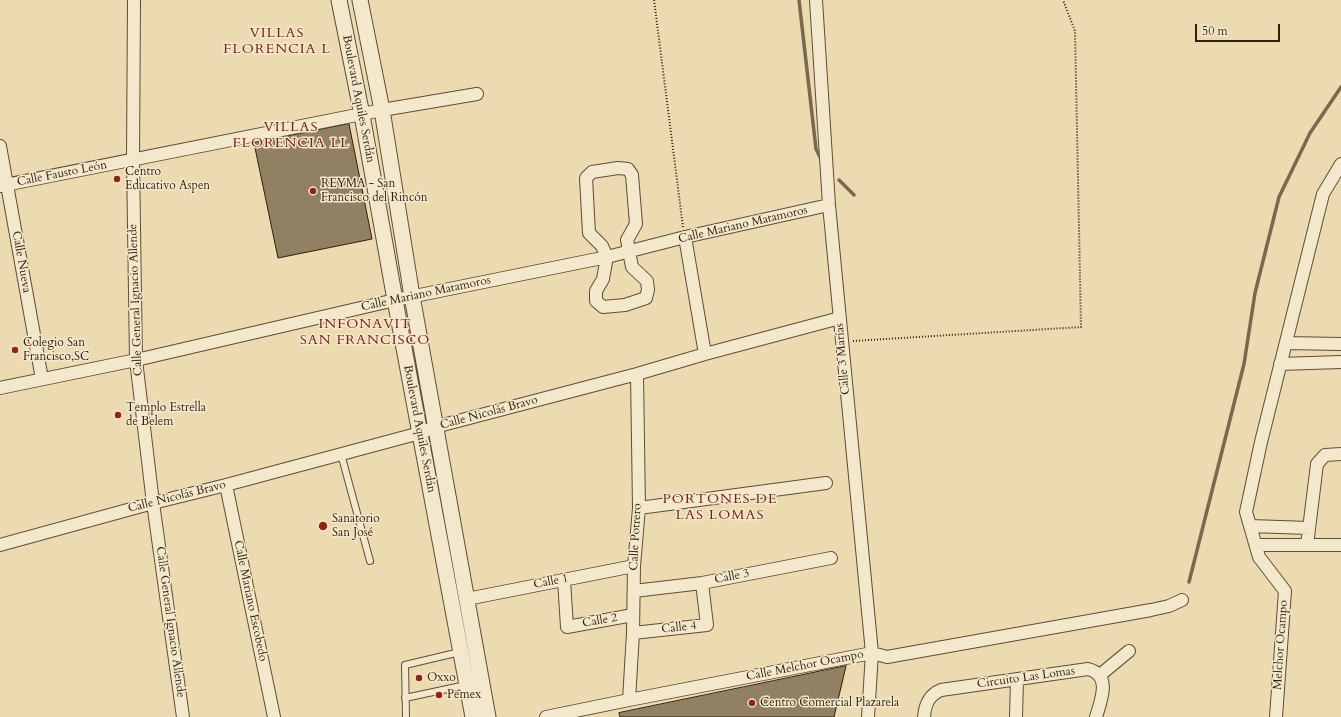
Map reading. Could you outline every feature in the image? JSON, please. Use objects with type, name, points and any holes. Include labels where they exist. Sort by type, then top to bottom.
[{"type":"street","name":"Calle General Ignacio Allende","points":[[134,0],[132,160],[136,360],[153,503],[183,717]]},
{"type":"street","name":"Boulevard Aquiles Serdán","points":[[339,0],[362,115],[473,717]]},
{"type":"street","name":"Boulevard Aquiles Serdán","points":[[360,0],[382,110],[412,296],[488,717]]},
{"type":"street","name":"Calle 3 Marías","points":[[816,0],[829,206],[872,653],[868,717]]},
{"type":"street","name":"Calle Fausto León","points":[[3,185],[382,110],[477,94]]},
{"type":"street","name":"Calle Nueva","points":[[0,146],[3,185],[42,378]]},
{"type":"street","name":"Melchor Ocampo","points":[[1276,717],[1285,591],[1257,551],[1246,512],[1261,442],[1323,194],[1341,164]]},
{"type":"street","points":[[618,168],[628,169],[632,175],[636,224],[627,240],[629,252],[632,267],[647,281],[648,290],[646,298],[625,305],[603,307],[596,301],[596,291],[603,279],[607,257],[602,246],[589,233],[586,178],[592,172],[618,168]]},
{"type":"street","name":"Calle Mariano Matamoros","points":[[0,388],[42,378],[136,360],[412,296],[607,257],[684,237],[829,206]]},
{"type":"street","points":[[684,237],[705,354]]},
{"type":"street","name":"Calle Nicolás Bravo","points":[[0,545],[420,433],[435,427],[637,374],[840,318]]},
{"type":"street","points":[[1286,343],[1341,344]]},
{"type":"street","points":[[1280,364],[1341,362]]},
{"type":"street","name":"Calle Potrero","points":[[629,700],[633,633],[634,566],[639,508],[637,374]]},
{"type":"street","points":[[1307,545],[1318,464],[1325,455],[1341,454]]},
{"type":"street","points":[[639,508],[826,483]]},
{"type":"street","name":"Calle Mariano Escobedo","points":[[226,485],[274,717]]},
{"type":"street","points":[[1250,526],[1309,528]]},
{"type":"street","points":[[1257,551],[1307,545],[1341,545]]},
{"type":"street","name":"Calle 3","points":[[634,591],[702,583],[831,558]]},
{"type":"street","name":"Calle 1","points":[[467,599],[634,566]]},
{"type":"street","name":"Calle 2","points":[[564,580],[567,627],[633,615]]},
{"type":"street","name":"Calle 4","points":[[633,633],[707,625],[702,583]]},
{"type":"street","name":"Calle Melchor Ocampo","points":[[546,717],[872,653],[887,657],[1151,610],[1169,606],[1182,600]]},
{"type":"street","points":[[1096,717],[1102,697],[1102,679],[1100,675],[1129,651]]},
{"type":"street","name":"Circuito Las Lomas","points":[[924,717],[929,698],[941,690],[1088,669],[1095,671],[1100,675]]},
{"type":"street","points":[[1016,717],[1017,679]]},
{"type":"lane","points":[[341,454],[370,561]]},
{"type":"lane","points":[[406,717],[405,665],[461,652]]},
{"type":"lane","points":[[405,698],[467,685]]},
{"type":"path","points":[[654,0],[684,237]]},
{"type":"path","points":[[842,342],[1081,327],[1075,32],[1063,0]]},
{"type":"building","name":"REYMA - San Francisco del Rincón","points":[[349,124],[372,239],[278,258],[254,143]]},
{"type":"building","name":"Centro Comercial Plazarela","points":[[846,666],[834,717],[620,717],[619,713]]},
{"type":"waterway","points":[[799,0],[816,149],[820,157]]},
{"type":"waterway","points":[[1189,582],[1244,364],[1255,293],[1279,197],[1310,133],[1341,87]]},
{"type":"waterway","points":[[839,180],[854,195]]},
{"type":"place","name":"Centro Educativo Aspen","points":[[117,179]]},
{"type":"place","name":"REYMA - San Francisco del Rincón","points":[[313,191]]},
{"type":"place","name":"Colegio San Francisco,SC","points":[[15,350]]},
{"type":"place","name":"Templo Estrella de Belem","points":[[118,415]]},
{"type":"place","name":"Sanatorio San José","points":[[323,526]]},
{"type":"place","name":"Oxxo","points":[[419,678]]},
{"type":"place","name":"Pemex","points":[[439,695]]},
{"type":"place","name":"Centro Comercial Plazarela","points":[[752,703]]},
{"type":"district","name":"VILLAS FLORENCIA L","points":[[277,42]]},
{"type":"district","name":"VILLAS FLORENCIA LL","points":[[291,136]]},
{"type":"district","name":"INFONAVIT SAN FRANCISCO","points":[[365,334]]},
{"type":"district","name":"PORTONES DE LAS LOMAS","points":[[720,508]]}]
